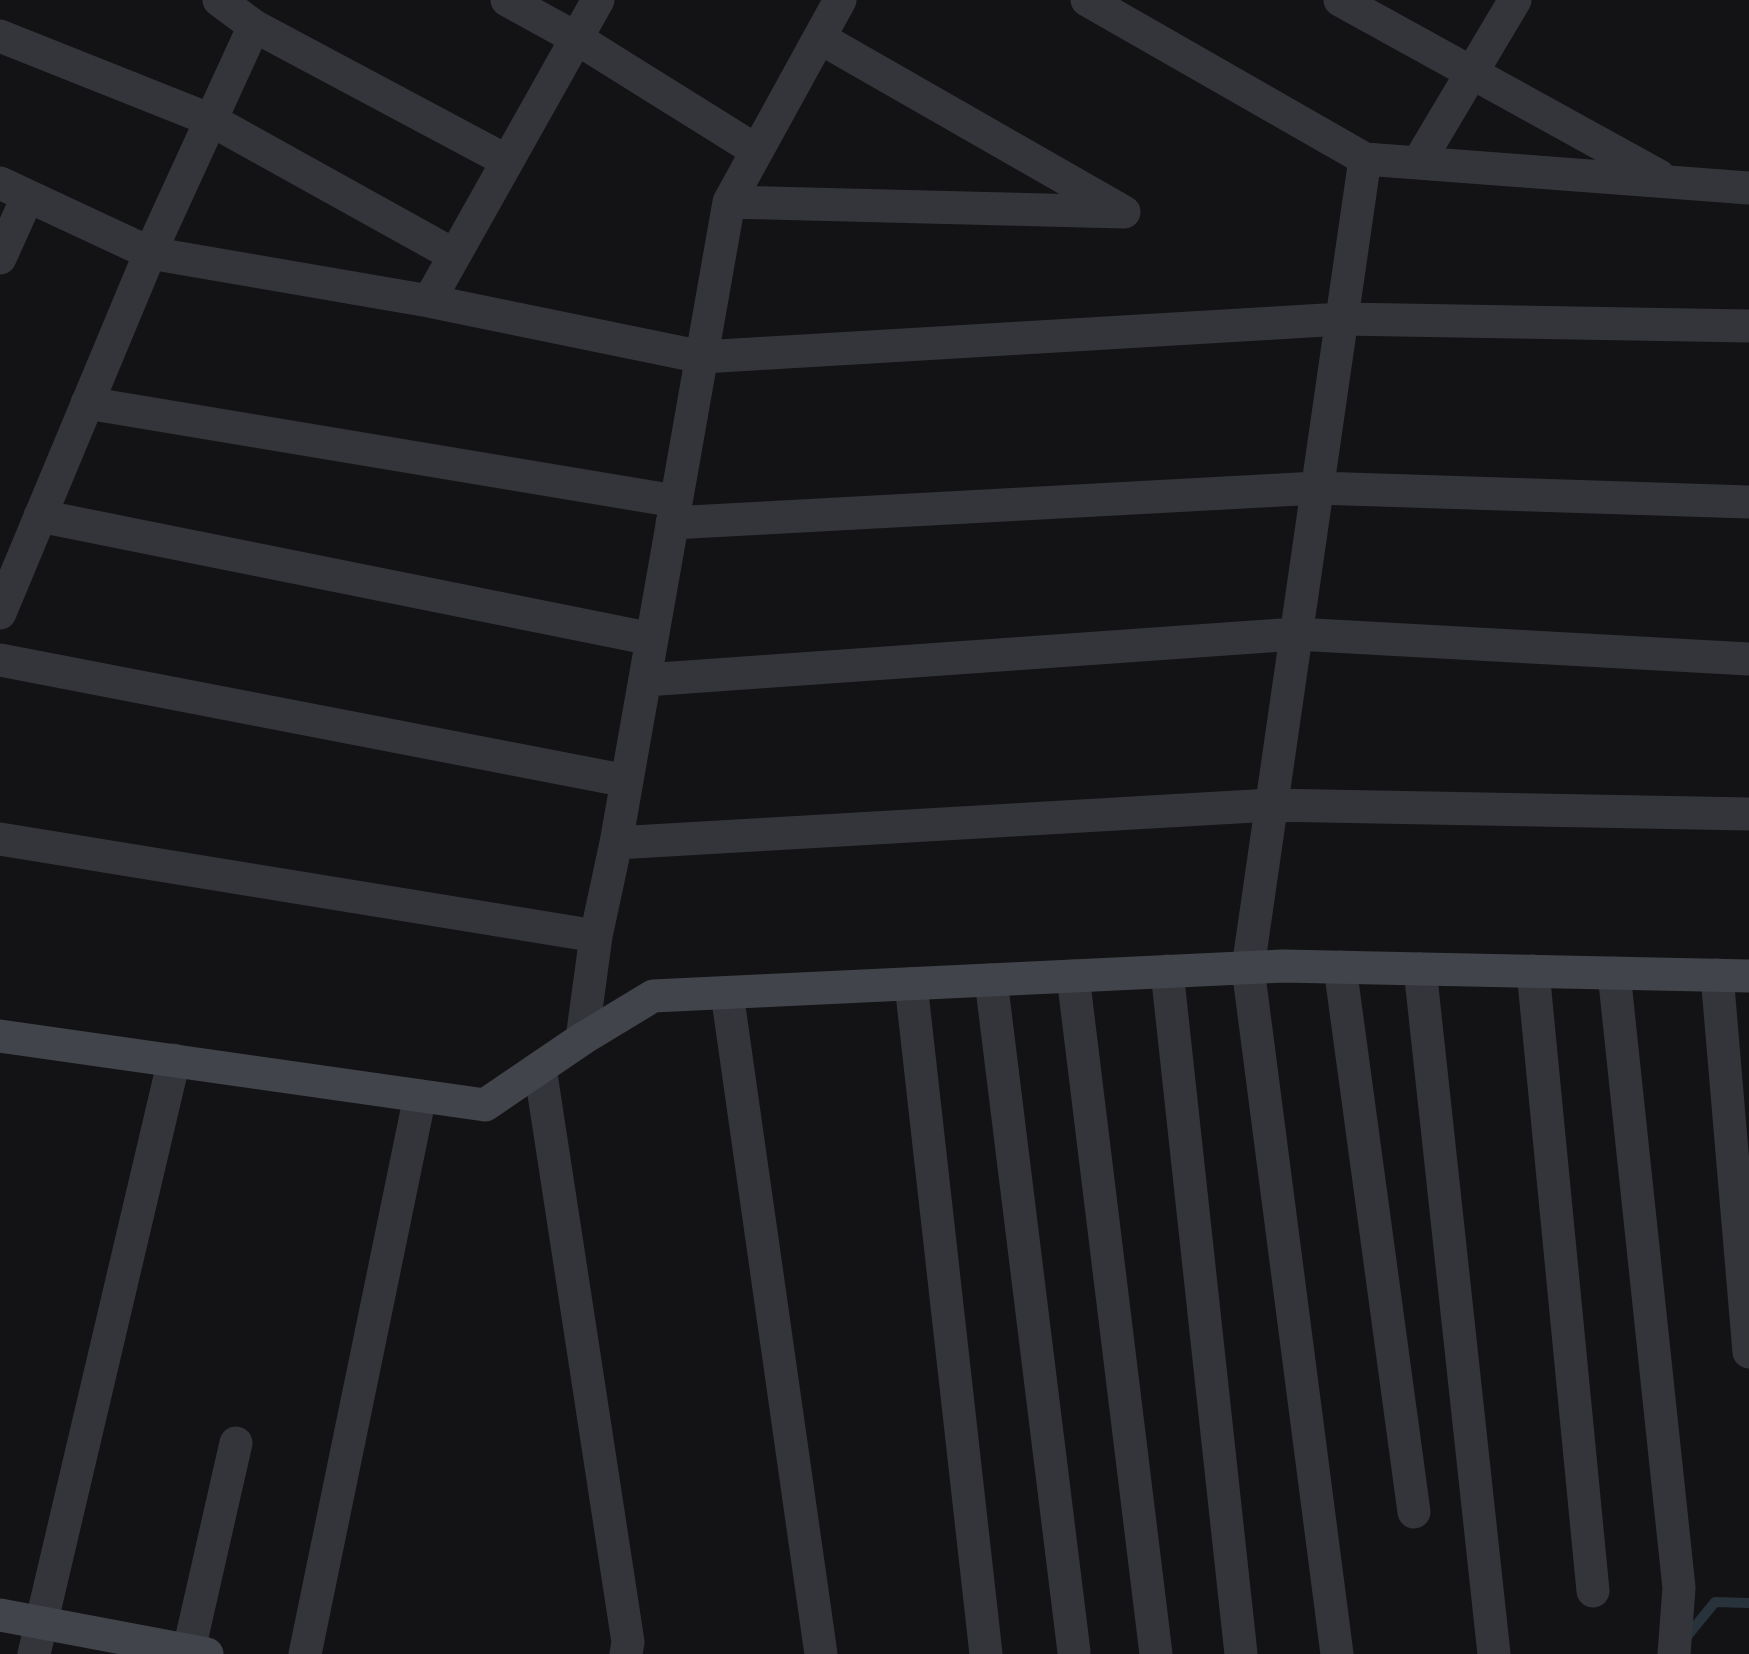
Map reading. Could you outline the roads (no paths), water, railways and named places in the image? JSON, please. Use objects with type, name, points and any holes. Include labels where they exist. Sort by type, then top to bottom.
[{"type":"street","points":[[219,0],[254,26],[507,160]]},
{"type":"street","points":[[507,0],[576,38],[757,151]]},
{"type":"street","points":[[429,301],[598,0]]},
{"type":"street","points":[[1087,0],[1365,159],[1749,188]]},
{"type":"street","points":[[1340,0],[1667,181]]},
{"type":"street","points":[[1418,163],[1515,0]]},
{"type":"street","points":[[582,1039],[596,936],[616,843],[729,202],[826,13],[1124,212],[729,202]]},
{"type":"street","points":[[0,613],[150,253],[254,26]]},
{"type":"street","points":[[0,36],[211,120],[454,255]]},
{"type":"street","points":[[1337,1654],[1248,968],[1365,159]]},
{"type":"street","points":[[0,258],[14,190],[150,253],[429,301],[702,357],[1342,319],[1749,326]]},
{"type":"street","points":[[87,402],[674,512],[1317,488],[1749,502]]},
{"type":"street","points":[[40,516],[652,639]]},
{"type":"street","points":[[645,680],[1296,634],[1749,659]]},
{"type":"street","points":[[0,660],[627,781]]},
{"type":"street","points":[[616,843],[1271,805],[1749,814]]},
{"type":"street","points":[[0,839],[596,936]]},
{"type":"street","points":[[1340,967],[1414,1512]]},
{"type":"street","points":[[0,1036],[485,1105],[582,1039],[652,996],[1248,968],[1340,967],[1749,976]]},
{"type":"street","points":[[1420,969],[1494,1654]]},
{"type":"street","points":[[1167,971],[1241,1654]]},
{"type":"street","points":[[1533,971],[1593,1591]]},
{"type":"street","points":[[1614,973],[1679,1588],[1674,1654]]},
{"type":"street","points":[[1717,975],[1749,1352]]},
{"type":"street","points":[[1072,976],[1156,1654]]},
{"type":"street","points":[[991,980],[1074,1652]]},
{"type":"street","points":[[911,984],[986,1654]]},
{"type":"street","points":[[727,993],[820,1654]]},
{"type":"street","points":[[37,1639],[174,1060]]},
{"type":"street","points":[[540,1068],[628,1642],[626,1654]]},
{"type":"street","points":[[304,1654],[420,1096]]},
{"type":"street","points":[[0,1616],[37,1639],[195,1653],[236,1443]]},
{"type":"waterway","points":[[1684,1640],[1715,1602],[1749,1603]]}]
